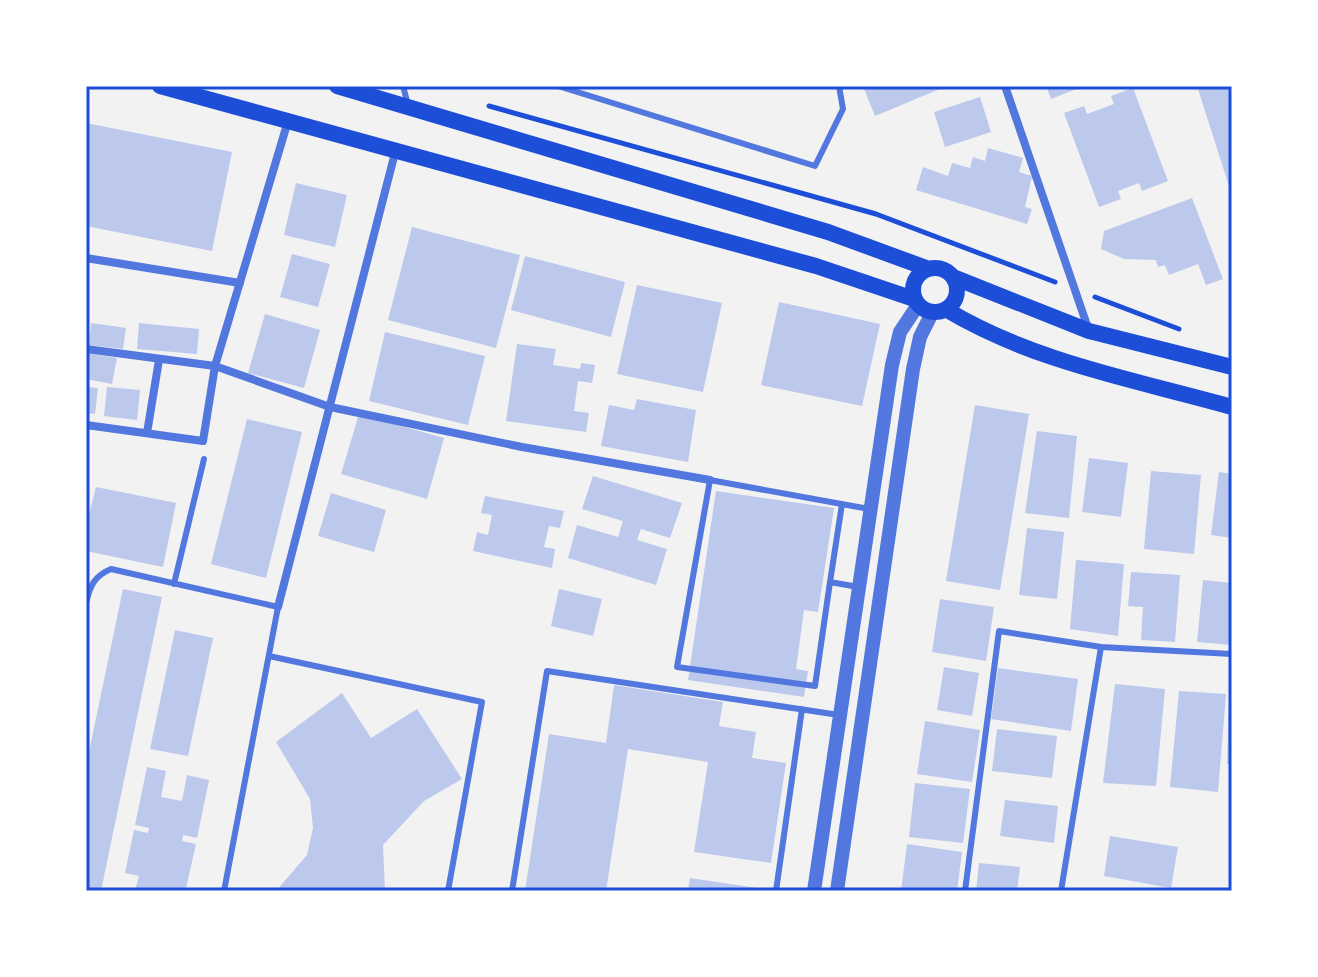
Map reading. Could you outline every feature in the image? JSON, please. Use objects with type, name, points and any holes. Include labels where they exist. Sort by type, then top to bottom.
[{"type":"main road","points":[[160,86],[816,266],[1080,367],[1232,407]]},
{"type":"main road","points":[[337,86],[828,232],[929,269],[943,269],[953,277],[1089,331],[1232,367]]},
{"type":"main road","points":[[928,307],[914,283],[929,269]]},
{"type":"main road","points":[[928,307],[958,292],[953,277]]},
{"type":"street","points":[[1005,86],[1089,331]]},
{"type":"street","points":[[86,425],[203,441],[215,366],[288,120]]},
{"type":"street","points":[[278,607],[397,149]]},
{"type":"street","points":[[86,258],[240,283]]},
{"type":"street","points":[[928,307],[913,369],[837,889],[814,888],[892,365],[900,332],[928,307]]},
{"type":"street","points":[[86,349],[215,366],[330,407],[522,447],[710,480]]},
{"type":"street","points":[[147,433],[159,360]]},
{"type":"lane","points":[[403,86],[408,105]]},
{"type":"lane","points":[[558,86],[815,166],[843,109],[839,86]]},
{"type":"lane","points":[[174,584],[204,459]]},
{"type":"lane","points":[[842,504],[815,686],[677,667],[710,480],[870,509]]},
{"type":"lane","points":[[86,603],[89,588],[99,574],[111,569],[278,607],[224,891]]},
{"type":"lane","points":[[830,582],[858,587]]},
{"type":"lane","points":[[965,891],[999,631],[1101,647],[1232,654]]},
{"type":"lane","points":[[1061,891],[1101,647]]},
{"type":"lane","points":[[269,656],[482,702],[448,891]]},
{"type":"lane","points":[[512,891],[547,671],[839,715]]},
{"type":"lane","points":[[776,891],[802,709]]},
{"type":"building","points":[[863,86],[947,86],[875,116]]},
{"type":"building","points":[[1046,86],[1084,86],[1051,99]]},
{"type":"building","points":[[1197,86],[1232,86],[1232,185],[1229,186]]},
{"type":"building","points":[[1133,88],[1168,181],[1142,191],[1139,183],[1118,191],[1121,199],[1099,207],[1064,113],[1084,106],[1087,114],[1114,104],[1111,96]]},
{"type":"building","points":[[980,97],[991,132],[945,147],[934,112]]},
{"type":"building","points":[[86,123],[232,152],[212,251],[86,226]]},
{"type":"building","points":[[988,148],[1023,158],[1019,172],[1032,176],[1025,207],[1032,209],[1027,224],[916,190],[923,167],[948,176],[952,163],[970,168],[973,157],[985,161]]},
{"type":"building","points":[[296,183],[347,195],[335,247],[284,235]]},
{"type":"building","points":[[1192,198],[1223,279],[1206,285],[1198,264],[1169,275],[1165,265],[1158,267],[1156,260],[1124,259],[1101,249],[1104,231]]},
{"type":"building","points":[[412,227],[520,255],[496,348],[388,320]]},
{"type":"building","points":[[292,254],[330,264],[318,307],[280,297]]},
{"type":"building","points":[[525,256],[625,282],[611,337],[511,310]]},
{"type":"building","points":[[637,285],[722,303],[703,392],[617,374]]},
{"type":"building","points":[[779,302],[880,324],[862,406],[761,385]]},
{"type":"building","points":[[265,314],[320,330],[304,388],[248,373]]},
{"type":"building","points":[[91,323],[126,328],[123,349],[89,345]]},
{"type":"building","points":[[139,323],[199,329],[197,354],[137,349]]},
{"type":"building","points":[[385,332],[485,356],[468,425],[369,401]]},
{"type":"building","points":[[517,344],[556,349],[553,365],[580,369],[581,363],[595,365],[592,383],[578,381],[574,411],[589,413],[586,432],[506,421]]},
{"type":"building","points":[[86,353],[117,358],[112,384],[86,379]]},
{"type":"building","points":[[86,387],[98,388],[95,414],[86,413]]},
{"type":"building","points":[[107,387],[140,390],[137,420],[104,416]]},
{"type":"building","points":[[637,399],[696,410],[688,462],[601,446],[609,405],[634,410]]},
{"type":"building","points":[[975,405],[1029,414],[1000,590],[946,581]]},
{"type":"building","points":[[359,414],[444,438],[427,499],[341,474]]},
{"type":"building","points":[[247,419],[302,432],[266,578],[211,564]]},
{"type":"building","points":[[1037,431],[1077,436],[1069,518],[1025,513]]},
{"type":"building","points":[[1089,458],[1128,463],[1121,517],[1082,512]]},
{"type":"building","points":[[1151,471],[1201,475],[1194,554],[1144,549]]},
{"type":"building","points":[[1219,472],[1232,474],[1232,538],[1211,535]]},
{"type":"building","points":[[593,476],[682,503],[670,538],[641,529],[637,540],[667,549],[656,585],[568,558],[577,525],[618,537],[623,521],[582,509]]},
{"type":"building","points":[[96,487],[176,503],[163,567],[86,551],[86,526]]},
{"type":"building","points":[[716,491],[834,508],[818,612],[804,610],[796,669],[808,671],[804,697],[688,680]]},
{"type":"building","points":[[331,493],[386,510],[374,552],[318,536]]},
{"type":"building","points":[[485,496],[564,511],[560,528],[549,526],[544,547],[555,549],[552,568],[473,551],[477,532],[488,535],[492,515],[481,513]]},
{"type":"building","points":[[1027,528],[1064,532],[1057,599],[1019,595]]},
{"type":"building","points":[[1076,560],[1124,564],[1118,636],[1070,629]]},
{"type":"building","points":[[1131,572],[1180,575],[1175,642],[1141,640],[1143,607],[1128,606]]},
{"type":"building","points":[[1203,580],[1232,583],[1232,645],[1197,642]]},
{"type":"building","points":[[123,589],[162,597],[101,891],[86,891],[86,766]]},
{"type":"building","points":[[559,589],[602,599],[593,636],[551,626]]},
{"type":"building","points":[[940,599],[994,607],[986,661],[932,652]]},
{"type":"building","points":[[175,630],[213,638],[188,756],[150,749]]},
{"type":"building","points":[[944,667],[979,673],[972,716],[937,710]]},
{"type":"building","points":[[998,668],[1078,679],[1071,731],[991,719]]},
{"type":"building","points":[[1115,684],[1165,689],[1156,786],[1103,783]]},
{"type":"building","points":[[614,685],[723,702],[719,726],[756,732],[752,758],[786,763],[771,863],[694,852],[708,762],[628,749],[606,891],[525,891],[549,734],[606,743]]},
{"type":"building","points":[[1179,691],[1226,694],[1218,792],[1170,787]]},
{"type":"building","points":[[342,693],[371,738],[417,709],[462,779],[424,801],[383,845],[385,891],[276,891],[307,855],[313,828],[310,799],[276,742]]},
{"type":"building","points":[[1229,694],[1232,694],[1232,764],[1227,764]]},
{"type":"building","points":[[925,721],[980,730],[972,782],[917,774]]},
{"type":"building","points":[[997,729],[1057,736],[1052,778],[992,771]]},
{"type":"building","points":[[147,767],[166,771],[161,797],[182,801],[187,775],[209,780],[197,838],[183,835],[182,841],[196,844],[186,888],[135,891],[139,876],[125,873],[134,830],[148,833],[149,828],[135,825]]},
{"type":"building","points":[[915,783],[970,789],[963,843],[909,837]]},
{"type":"building","points":[[1005,800],[1058,806],[1054,843],[1000,836]]},
{"type":"building","points":[[1110,836],[1178,847],[1171,888],[1104,876]]},
{"type":"building","points":[[907,844],[962,852],[957,891],[901,891]]},
{"type":"building","points":[[979,863],[1020,867],[1017,891],[976,891]]},
{"type":"building","points":[[690,878],[764,889],[764,891],[688,891]]}]
